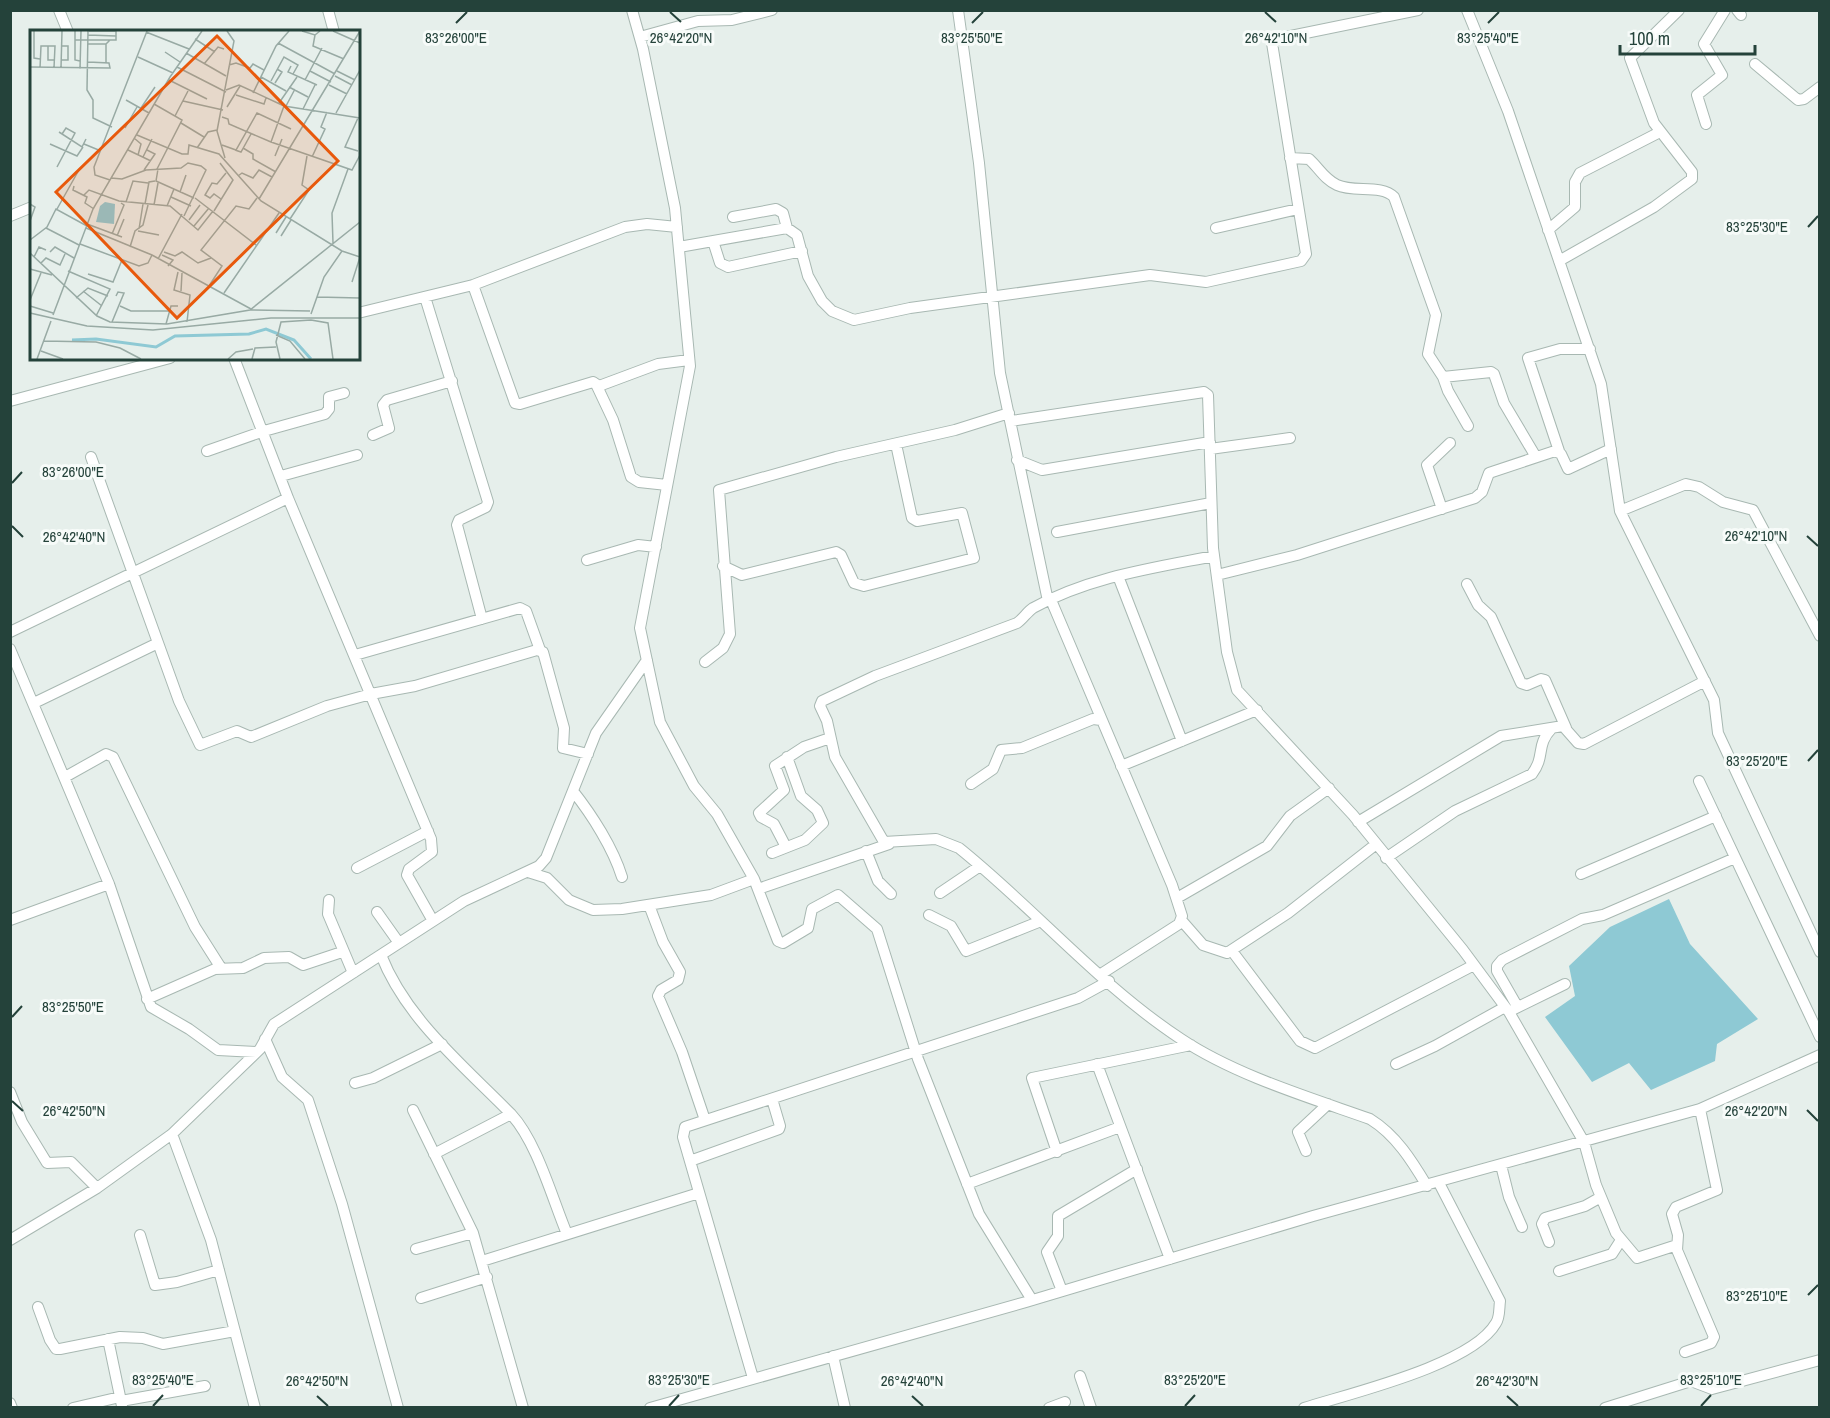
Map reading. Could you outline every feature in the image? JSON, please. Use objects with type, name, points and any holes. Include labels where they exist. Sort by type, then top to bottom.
[{"type":"street","points":[[59,10],[67,30]]},
{"type":"street","points":[[328,10],[333,30]]},
{"type":"street","points":[[632,10],[640,37],[677,227],[690,360],[640,628],[660,722],[694,786],[717,814],[756,884],[780,944],[808,928],[812,909],[838,896],[875,925],[916,1051],[979,1214],[1032,1300]]},
{"type":"street","points":[[640,37],[698,21],[732,20],[772,10]]},
{"type":"street","points":[[958,10],[980,163],[999,363],[1017,460],[1050,600],[1177,898],[1182,921],[1206,947],[1221,953],[1232,951],[1288,913],[1375,845]]},
{"type":"street","points":[[733,217],[776,209],[783,213],[787,228],[797,235],[808,276],[822,301],[832,311],[854,320],[903,309],[1150,275],[1206,282],[1301,261],[1306,255],[1272,43],[1281,38],[1418,10]]},
{"type":"street","points":[[1467,10],[1508,111],[1601,384],[1620,511],[1714,700],[1718,732],[1820,952]]},
{"type":"street","points":[[1559,261],[1654,207],[1689,183],[1692,172],[1654,123],[1630,58],[1679,10]]},
{"type":"street","points":[[1706,124],[1697,95],[1722,75],[1704,44],[1725,10]]},
{"type":"street","points":[[1755,64],[1798,100],[1804,99],[1820,87]]},
{"type":"street","points":[[1548,230],[1575,207],[1575,182],[1580,173],[1660,132]]},
{"type":"street","points":[[1290,158],[1309,159],[1320,174],[1336,185],[1386,192],[1394,197],[1436,315],[1428,354],[1443,376],[1448,391],[1468,426]]},
{"type":"street","points":[[10,216],[30,208]]},
{"type":"street","points":[[1216,228],[1298,209]]},
{"type":"street","points":[[360,313],[473,285],[625,227],[647,224],[677,227]]},
{"type":"street","points":[[679,247],[787,228]]},
{"type":"street","points":[[713,241],[720,263],[728,267],[802,251]]},
{"type":"street","points":[[473,285],[515,403],[520,404],[593,382],[598,386],[616,427],[631,477],[639,482],[667,485]]},
{"type":"street","points":[[425,297],[488,502],[486,507],[459,520],[457,525],[482,619]]},
{"type":"street","points":[[1590,349],[1560,349],[1528,358],[1559,451],[1568,468],[1611,449]]},
{"type":"street","points":[[10,401],[163,360]]},
{"type":"street","points":[[235,360],[264,430],[288,498],[428,831],[432,852],[408,869],[407,875],[433,921]]},
{"type":"street","points":[[598,386],[658,364],[690,360]]},
{"type":"street","points":[[1443,376],[1491,372],[1494,374],[1504,403],[1536,457]]},
{"type":"street","points":[[373,435],[389,428],[383,405],[387,400],[452,381]]},
{"type":"street","points":[[705,662],[723,648],[730,634],[723,566],[719,490],[836,457],[1010,417],[1204,392],[1209,399],[1214,556],[1227,652],[1234,682],[1242,696],[1358,822],[1510,1008]]},
{"type":"street","points":[[207,451],[264,430],[325,414],[329,409],[329,398],[344,393]]},
{"type":"street","points":[[1017,460],[1042,470],[1210,445],[1290,438]]},
{"type":"street","points":[[1442,509],[1427,465],[1450,443]]},
{"type":"street","points":[[723,566],[741,575],[836,552],[841,555],[854,583],[864,586],[974,558],[962,513],[917,521],[912,518],[896,444]]},
{"type":"street","points":[[1217,575],[1298,555],[1442,509],[1479,495],[1489,473],[1559,451]]},
{"type":"street","points":[[281,476],[357,455]]},
{"type":"street","points":[[92,457],[178,701],[200,745],[237,731],[251,736],[314,711],[371,694],[415,686],[540,650]]},
{"type":"street","points":[[1620,511],[1686,484],[1699,487],[1723,502],[1753,510],[1820,636]]},
{"type":"street","points":[[10,632],[288,498]]},
{"type":"street","points":[[1057,532],[1211,503]]},
{"type":"street","points":[[587,560],[638,545],[656,547]]},
{"type":"street","points":[[889,844],[882,839],[835,757],[827,721],[820,706],[822,701],[875,676],[1017,624],[1032,608],[1074,589],[1118,576],[1214,556]]},
{"type":"street","points":[[1118,576],[1182,741]]},
{"type":"street","points":[[1467,584],[1478,605],[1491,617],[1521,683],[1527,685],[1541,679],[1545,680],[1566,728],[1578,743],[1590,742],[1705,681]]},
{"type":"street","points":[[355,655],[515,608],[524,609],[540,650],[564,728],[562,748],[588,754]]},
{"type":"street","points":[[34,703],[158,642]]},
{"type":"street","points":[[10,649],[109,884],[147,999],[154,1011],[184,1026],[218,1050],[256,1052]]},
{"type":"street","points":[[10,1240],[97,1188],[172,1134],[256,1052],[274,1024],[464,901],[539,866],[546,858],[596,733],[647,660]]},
{"type":"street","points":[[10,679],[21,675]]},
{"type":"street","points":[[1121,766],[1257,710]]},
{"type":"street","points":[[971,784],[993,769],[1001,750],[1022,748],[1093,719],[1101,720]]},
{"type":"street","points":[[1386,858],[1455,812],[1532,774],[1539,763],[1541,741],[1552,728]]},
{"type":"street","points":[[1358,822],[1501,736],[1566,728]]},
{"type":"street","points":[[786,848],[774,824],[759,813],[783,792],[784,786],[775,766],[804,747],[830,738]]},
{"type":"street","points":[[65,777],[106,753],[113,757],[195,927],[221,968]]},
{"type":"street","points":[[772,853],[812,835],[823,823],[817,810],[801,796],[787,757]]},
{"type":"street","points":[[1699,781],[1820,1037]]},
{"type":"street","points":[[1177,898],[1267,846],[1290,816],[1329,788]]},
{"type":"street","points":[[573,791],[592,815],[616,859],[622,877]]},
{"type":"street","points":[[1581,874],[1716,816]]},
{"type":"street","points":[[357,868],[428,831]]},
{"type":"street","points":[[528,872],[547,878],[569,900],[587,909],[649,904],[711,895],[756,884],[889,844],[936,839],[948,842],[980,866],[1144,1012],[1191,1045],[1250,1074],[1370,1119],[1384,1130],[1407,1155],[1427,1186]]},
{"type":"street","points":[[866,851],[878,881],[891,894]]},
{"type":"street","points":[[1677,1245],[1637,1258],[1621,1240],[1601,1197],[1584,1142],[1510,1008],[1497,966],[1502,960],[1582,919],[1603,915],[1736,858]]},
{"type":"street","points":[[940,894],[980,866]]},
{"type":"street","points":[[10,920],[109,884]]},
{"type":"street","points":[[329,900],[328,914],[353,974]]},
{"type":"street","points":[[649,904],[663,942],[680,972],[678,980],[662,990],[658,996],[686,1062],[705,1120]]},
{"type":"street","points":[[377,912],[399,943]]},
{"type":"street","points":[[929,915],[951,926],[966,951],[1041,921]]},
{"type":"street","points":[[753,1378],[683,1131],[690,1125],[1078,998],[1182,921]]},
{"type":"street","points":[[1232,951],[1300,1041],[1315,1048],[1474,965]]},
{"type":"street","points":[[147,999],[221,968],[243,968],[264,958],[289,957],[303,965],[342,952]]},
{"type":"street","points":[[381,955],[394,986],[442,1044],[511,1114],[533,1151],[567,1234]]},
{"type":"street","points":[[1396,1064],[1510,1008],[1565,984]]},
{"type":"street","points":[[265,1039],[282,1077],[308,1100],[342,1204],[398,1407]]},
{"type":"street","points":[[355,1083],[373,1078],[442,1044]]},
{"type":"street","points":[[1057,1152],[1032,1078],[1191,1045]]},
{"type":"street","points":[[650,1407],[1032,1300],[1313,1216],[1440,1183],[1700,1109],[1820,1055]]},
{"type":"street","points":[[1097,1064],[1170,1259]]},
{"type":"street","points":[[10,1092],[22,1122],[46,1163],[71,1162],[97,1188]]},
{"type":"street","points":[[690,1161],[779,1129],[772,1099]]},
{"type":"street","points":[[1306,1151],[1298,1132],[1328,1104]]},
{"type":"street","points":[[1685,1352],[1710,1343],[1714,1337],[1677,1245],[1679,1238],[1672,1214],[1673,1209],[1714,1193],[1718,1186],[1700,1109]]},
{"type":"street","points":[[412,1110],[473,1233],[523,1407]]},
{"type":"street","points":[[434,1155],[511,1114]]},
{"type":"street","points":[[967,1184],[1120,1127]]},
{"type":"street","points":[[172,1134],[211,1240],[255,1407]]},
{"type":"street","points":[[1501,1165],[1509,1197],[1522,1227]]},
{"type":"street","points":[[1062,1291],[1047,1252],[1058,1236],[1060,1214],[1084,1203],[1110,1183],[1137,1169]]},
{"type":"street","points":[[1304,1407],[1332,1403],[1462,1353],[1480,1341],[1498,1320],[1500,1301],[1440,1183]]},
{"type":"street","points":[[482,1261],[699,1193]]},
{"type":"street","points":[[1549,1242],[1542,1224],[1545,1218],[1585,1206],[1601,1197]]},
{"type":"street","points":[[416,1249],[473,1233]]},
{"type":"street","points":[[140,1235],[155,1285],[177,1282],[219,1270]]},
{"type":"street","points":[[1559,1271],[1612,1254],[1621,1240]]},
{"type":"street","points":[[421,1298],[487,1277]]},
{"type":"street","points":[[38,1307],[50,1340],[56,1349],[108,1339],[139,1337],[164,1344],[235,1331]]},
{"type":"street","points":[[108,1339],[122,1402]]},
{"type":"street","points":[[832,1356],[845,1407]]},
{"type":"street","points":[[1605,1407],[1691,1381],[1712,1389],[1820,1360]]},
{"type":"street","points":[[1080,1376],[1091,1407]]},
{"type":"street","points":[[73,1407],[122,1402],[205,1386]]},
{"type":"street","points":[[10,1402],[12,1407]]},
{"type":"street","points":[[1049,1407],[1065,1402]]},
{"type":"water","points":[[1669,899],[1690,944],[1758,1019],[1717,1044],[1715,1061],[1651,1090],[1629,1063],[1592,1082],[1545,1017],[1575,996],[1569,966],[1610,927]]}]
